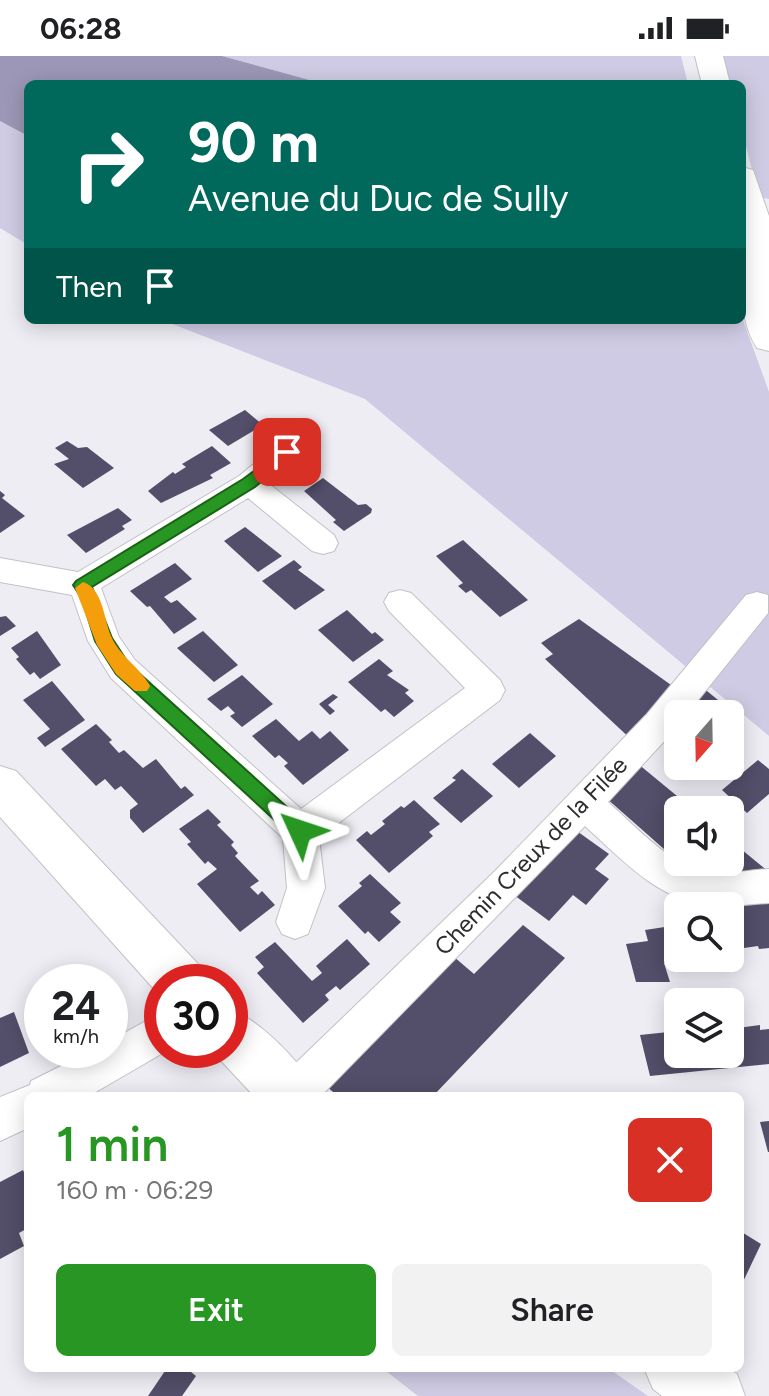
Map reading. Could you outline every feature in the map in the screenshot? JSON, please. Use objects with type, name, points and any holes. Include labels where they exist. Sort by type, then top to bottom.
[{"type":"main road","points":[[689,56],[694,80]]},
{"type":"main road","points":[[709,56],[715,80]]},
{"type":"main road","points":[[746,190],[769,270]]},
{"type":"main road","points":[[746,264],[769,340]]},
{"type":"main road","points":[[0,785],[164,964]]},
{"type":"main road","points":[[248,1052],[288,1092]]},
{"type":"main road","points":[[680,1372],[715,1396]]},
{"type":"street","points":[[0,570],[82,585],[249,483],[287,452]]},
{"type":"street","points":[[249,483],[323,543]]},
{"type":"street","points":[[82,585],[90,597],[104,641],[123,669],[300,831],[306,888],[295,922]]},
{"type":"street","points":[[300,831],[488,690],[400,602]]},
{"type":"street","name":"Chemin Creux de la Filée","points":[[296,1092],[508,883],[659,724],[757,604]]},
{"type":"street","points":[[584,803],[670,875],[693,886],[769,886]]},
{"type":"street","points":[[54,1092],[144,1042]]},
{"type":"street","points":[[0,1120],[24,1107]]},
{"type":"shaded area","points":[[0,56],[222,56],[309,80],[24,80],[24,134],[0,121]]},
{"type":"shaded area","points":[[222,56],[681,56],[687,80],[309,80]]},
{"type":"shaded area","points":[[723,56],[769,56],[769,199],[759,197],[746,147],[746,80],[729,80]]},
{"type":"shaded area","points":[[0,121],[24,134],[24,243],[0,228]]},
{"type":"shaded area","points":[[172,324],[744,324],[769,392],[769,736],[744,715],[744,700],[726,700],[365,399]]},
{"type":"shaded area","points":[[387,1372],[614,1372],[648,1396],[418,1396]]},
{"type":"building","points":[[245,410],[263,425],[228,446],[209,430]]},
{"type":"building","points":[[67,441],[78,448],[87,447],[114,468],[83,488],[54,464],[69,459],[55,448]]},
{"type":"building","points":[[212,446],[231,463],[210,475],[213,478],[161,503],[148,491],[173,472],[175,474],[186,467],[182,464]]},
{"type":"building","points":[[323,478],[358,505],[366,504],[372,509],[371,513],[344,531],[304,491]]},
{"type":"building","points":[[0,491],[5,495],[2,498],[25,516],[0,533]]},
{"type":"building","points":[[118,508],[132,520],[122,526],[125,529],[86,553],[67,535]]},
{"type":"building","points":[[245,527],[282,556],[258,572],[224,541]]},
{"type":"building","points":[[463,540],[528,600],[500,617],[471,590],[466,593],[458,586],[463,583],[436,556]]},
{"type":"building","points":[[294,560],[302,567],[298,570],[325,590],[295,610],[262,581]]},
{"type":"building","points":[[175,563],[192,579],[164,597],[171,603],[177,600],[197,619],[174,634],[150,606],[147,607],[130,591]]},
{"type":"building","points":[[347,610],[372,634],[375,632],[384,640],[353,662],[318,630]]},
{"type":"building","points":[[6,616],[16,626],[0,636],[0,617]]},
{"type":"building","points":[[579,619],[678,690],[670,700],[664,700],[664,707],[634,742],[545,659],[553,654],[541,643]]},
{"type":"building","points":[[37,631],[61,665],[40,679],[34,672],[30,675],[11,648]]},
{"type":"building","points":[[203,631],[238,665],[214,682],[177,648]]},
{"type":"building","points":[[379,659],[393,671],[387,675],[409,690],[405,693],[414,701],[394,717],[385,709],[381,712],[348,682]]},
{"type":"building","points":[[242,675],[273,704],[242,727],[230,716],[235,713],[228,706],[221,711],[207,699]]},
{"type":"building","points":[[52,681],[85,720],[45,747],[37,738],[50,729],[23,700]]},
{"type":"building","points":[[702,687],[718,700],[691,700]]},
{"type":"building","points":[[333,694],[338,697],[328,705],[335,711],[330,715],[319,704]]},
{"type":"building","points":[[276,719],[299,741],[312,731],[320,739],[330,731],[349,750],[303,785],[284,766],[288,763],[279,755],[275,758],[252,736]]},
{"type":"building","points":[[96,724],[112,740],[109,742],[119,753],[124,750],[143,768],[156,759],[181,789],[185,786],[194,795],[143,833],[130,818],[130,810],[138,804],[121,786],[115,790],[105,779],[96,786],[61,749]]},
{"type":"building","points":[[530,733],[556,756],[519,788],[492,764]]},
{"type":"building","points":[[758,760],[769,769],[769,794],[747,813],[744,810],[744,796],[729,796],[722,790],[734,780],[744,780],[744,772]]},
{"type":"building","points":[[637,763],[677,796],[664,796],[664,849],[605,797]]},
{"type":"building","points":[[462,769],[493,796],[461,823],[433,798],[456,780],[452,778]]},
{"type":"building","points":[[414,800],[440,824],[429,832],[433,836],[389,873],[356,840],[367,831],[371,835],[385,824],[382,821]]},
{"type":"building","points":[[208,809],[221,822],[217,825],[234,842],[231,845],[238,853],[235,856],[259,881],[250,887],[258,895],[262,891],[275,905],[240,932],[197,884],[217,869],[208,861],[205,864],[187,844],[191,842],[179,829]]},
{"type":"building","points":[[574,829],[609,854],[595,869],[609,879],[586,905],[573,895],[549,921],[514,895]]},
{"type":"building","points":[[744,851],[769,872],[744,875]]},
{"type":"building","points":[[370,874],[401,903],[390,912],[401,922],[379,942],[368,931],[365,934],[338,906],[362,886],[359,883]]},
{"type":"building","points":[[769,901],[769,948],[744,948],[744,902]]},
{"type":"building","points":[[523,925],[565,958],[437,1092],[333,1092],[327,1087],[453,956],[474,974]]},
{"type":"building","points":[[664,927],[664,972],[667,972],[670,982],[636,982],[626,944],[648,941],[645,930]]},
{"type":"building","points":[[347,939],[370,964],[340,990],[336,986],[325,995],[329,1000],[303,1023],[257,973],[264,967],[255,957],[275,942],[312,981],[322,973],[316,966]]},
{"type":"building","points":[[14,1012],[24,1039],[24,1055],[0,1067],[0,1018]]},
{"type":"building","points":[[760,1025],[760,1030],[769,1029],[769,1064],[744,1067],[744,1027]]},
{"type":"building","points":[[664,1032],[664,1068],[729,1068],[650,1076],[640,1035]]},
{"type":"building","points":[[769,1121],[769,1152],[768,1152],[760,1122]]},
{"type":"building","points":[[23,1170],[24,1230],[19,1233],[24,1246],[0,1259],[0,1182]]},
{"type":"building","points":[[744,1233],[761,1244],[744,1280]]},
{"type":"building","points":[[164,1372],[191,1372],[196,1376],[182,1396],[148,1396]]},
{"type":"slow traffic","points":[[83,588],[90,597],[104,641],[123,669],[141,686]]},
{"type":"route","points":[[287,452],[249,483],[82,585],[90,597],[104,641],[123,669],[300,831]]}]
